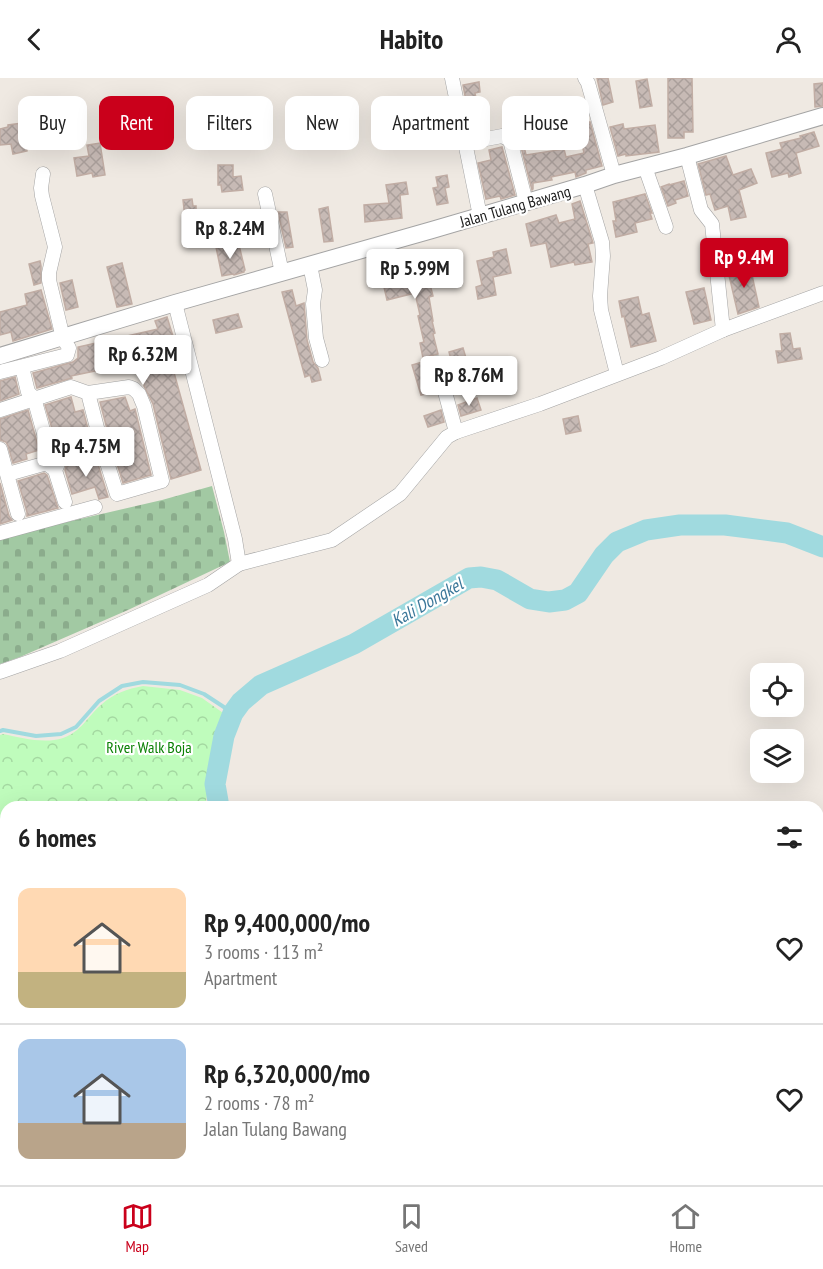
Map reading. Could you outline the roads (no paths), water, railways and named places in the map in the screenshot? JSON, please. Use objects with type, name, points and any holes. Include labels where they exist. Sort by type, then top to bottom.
[{"type":"street","points":[[452,78],[456,96]]},
{"type":"street","points":[[585,78],[614,176]]},
{"type":"street","name":"Jalan Tulang Bawang","points":[[0,356],[175,303],[823,116]]},
{"type":"street","points":[[490,138],[502,136],[512,143],[526,202]]},
{"type":"street","points":[[466,150],[480,216]]},
{"type":"street","points":[[687,156],[701,210],[712,224],[723,330]]},
{"type":"street","points":[[645,166],[666,226]]},
{"type":"street","points":[[0,372],[67,355],[69,348],[63,338],[49,280],[55,247],[42,196],[43,174]]},
{"type":"street","points":[[585,185],[602,242],[601,310],[617,374]]},
{"type":"street","points":[[265,194],[282,273]]},
{"type":"street","points":[[310,265],[315,290],[313,304],[316,338],[322,360]]},
{"type":"street","points":[[0,672],[60,651],[208,585],[238,564],[332,540],[400,494],[447,437],[456,432],[540,404],[661,358],[723,330],[823,293]]},
{"type":"street","points":[[175,303],[235,539],[238,564]]},
{"type":"street","points":[[437,363],[456,432]]},
{"type":"street","points":[[22,367],[28,392],[34,398],[65,502]]},
{"type":"street","points":[[0,410],[71,387],[88,393],[129,387],[134,389],[144,406],[162,481],[117,494],[88,393]]},
{"type":"street","points":[[8,474],[102,447]]},
{"type":"street","points":[[0,449],[18,514]]},
{"type":"street","points":[[0,533],[95,507]]},
{"type":"waterway","name":"Kali Dongkel","points":[[218,801],[215,784],[224,736],[233,713],[241,702],[261,685],[354,644],[469,578],[481,577],[497,580],[530,599],[549,602],[565,600],[578,593],[604,555],[617,542],[646,530],[680,525],[725,525],[787,533],[823,547]]},
{"type":"waterway","points":[[0,731],[36,736],[61,734],[76,727],[99,701],[122,686],[143,682],[180,685],[204,694],[233,713]]},
{"type":"park label","name":"River Walk Boja","points":[[149,747]]}]
